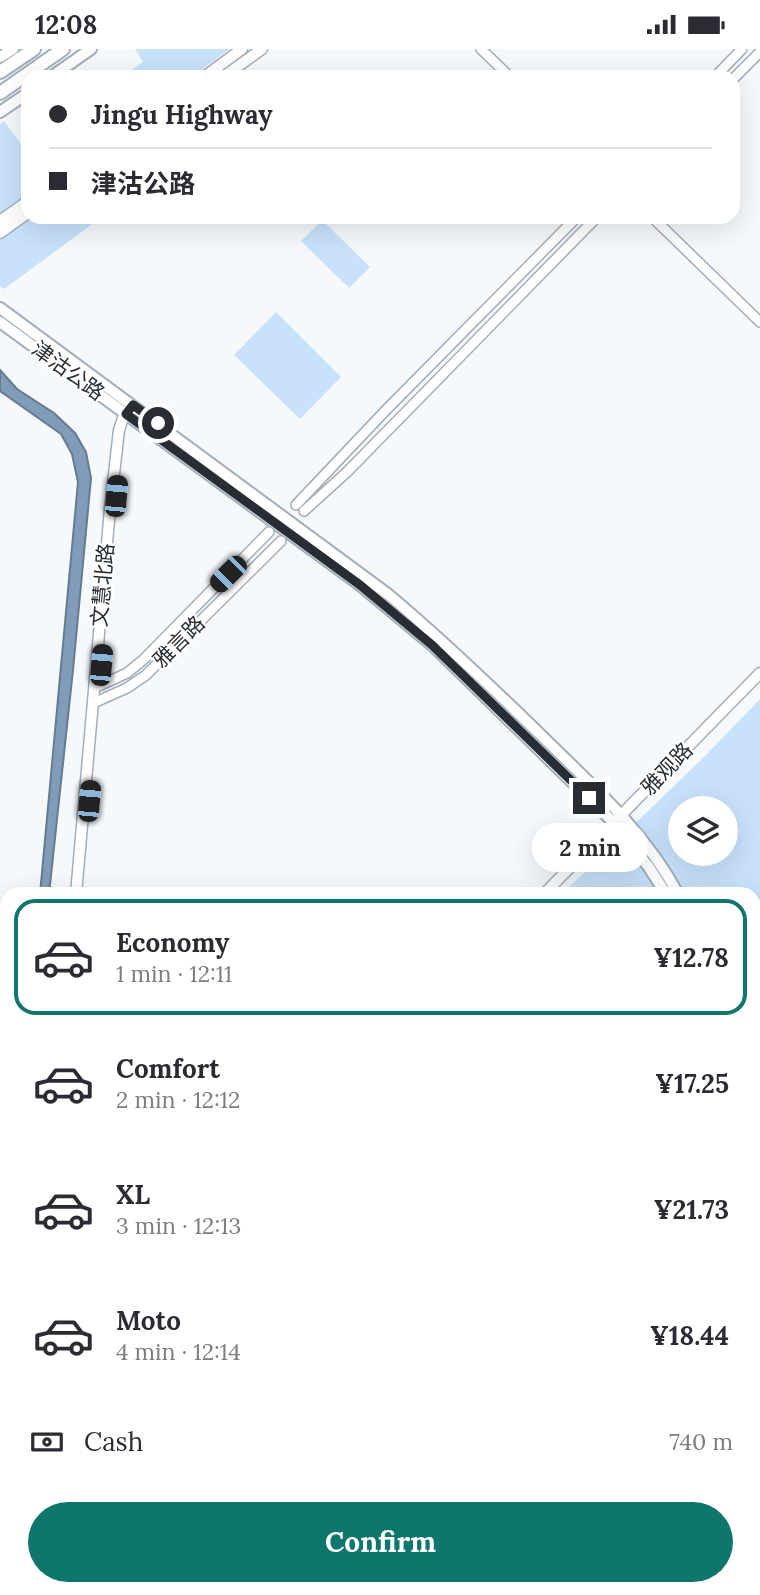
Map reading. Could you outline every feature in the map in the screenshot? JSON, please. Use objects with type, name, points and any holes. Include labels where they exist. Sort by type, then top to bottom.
[{"type":"highway","points":[[0,72],[34,49]]},
{"type":"highway","points":[[33,70],[63,49]]},
{"type":"highway","points":[[0,93],[21,78]]},
{"type":"main road","points":[[0,57],[13,49]]},
{"type":"main road","points":[[61,70],[91,49]]},
{"type":"main road","points":[[214,70],[242,49]]},
{"type":"main road","points":[[233,70],[262,49]]},
{"type":"main road","points":[[0,112],[21,98]]},
{"type":"main road","points":[[0,221],[21,206]]},
{"type":"main road","points":[[0,233],[21,218]]},
{"type":"main road","points":[[0,308],[132,411],[411,613],[504,699],[657,860],[674,887]]},
{"type":"main road","name":"津沽公路","points":[[0,321],[132,411]]},
{"type":"main road","name":"文慧北路","points":[[82,887],[122,435],[132,411]]},
{"type":"main road","name":"文慧北路","points":[[77,887],[119,430],[132,411]]},
{"type":"main road","name":"雅观路","points":[[553,887],[760,675]]},
{"type":"main road","points":[[619,820],[662,887]]},
{"type":"street","points":[[481,49],[503,70]]},
{"type":"street","points":[[490,49],[511,70]]},
{"type":"street","points":[[722,70],[742,49]]},
{"type":"street","points":[[740,72],[760,52]]},
{"type":"street","points":[[570,224],[387,410],[300,508],[347,472],[590,224]]},
{"type":"street","points":[[660,224],[760,323]]},
{"type":"street","points":[[668,224],[760,314]]},
{"type":"street","name":"雅言路","points":[[99,686],[127,673],[143,660],[269,532]]},
{"type":"street","name":"雅言路","points":[[98,701],[127,688],[146,675],[281,541]]},
{"type":"shaded area","points":[[135,49],[230,49],[201,70],[131,70],[143,62]]},
{"type":"shaded area","points":[[4,121],[21,144],[21,224],[92,224],[4,289],[0,286],[0,124]]},
{"type":"shaded area","points":[[318,224],[326,224],[370,267],[349,288],[301,241]]},
{"type":"shaded area","points":[[276,312],[341,377],[300,419],[234,355]]},
{"type":"shaded area","points":[[0,370],[17,389],[54,413],[75,433],[86,452],[91,478],[50,887],[41,887],[78,482],[72,454],[61,434],[0,391]]},
{"type":"shaded area","points":[[760,699],[760,887],[569,887]]},
{"type":"route","points":[[158,423],[133,405],[126,414],[360,585],[407,623],[589,798]]}]
